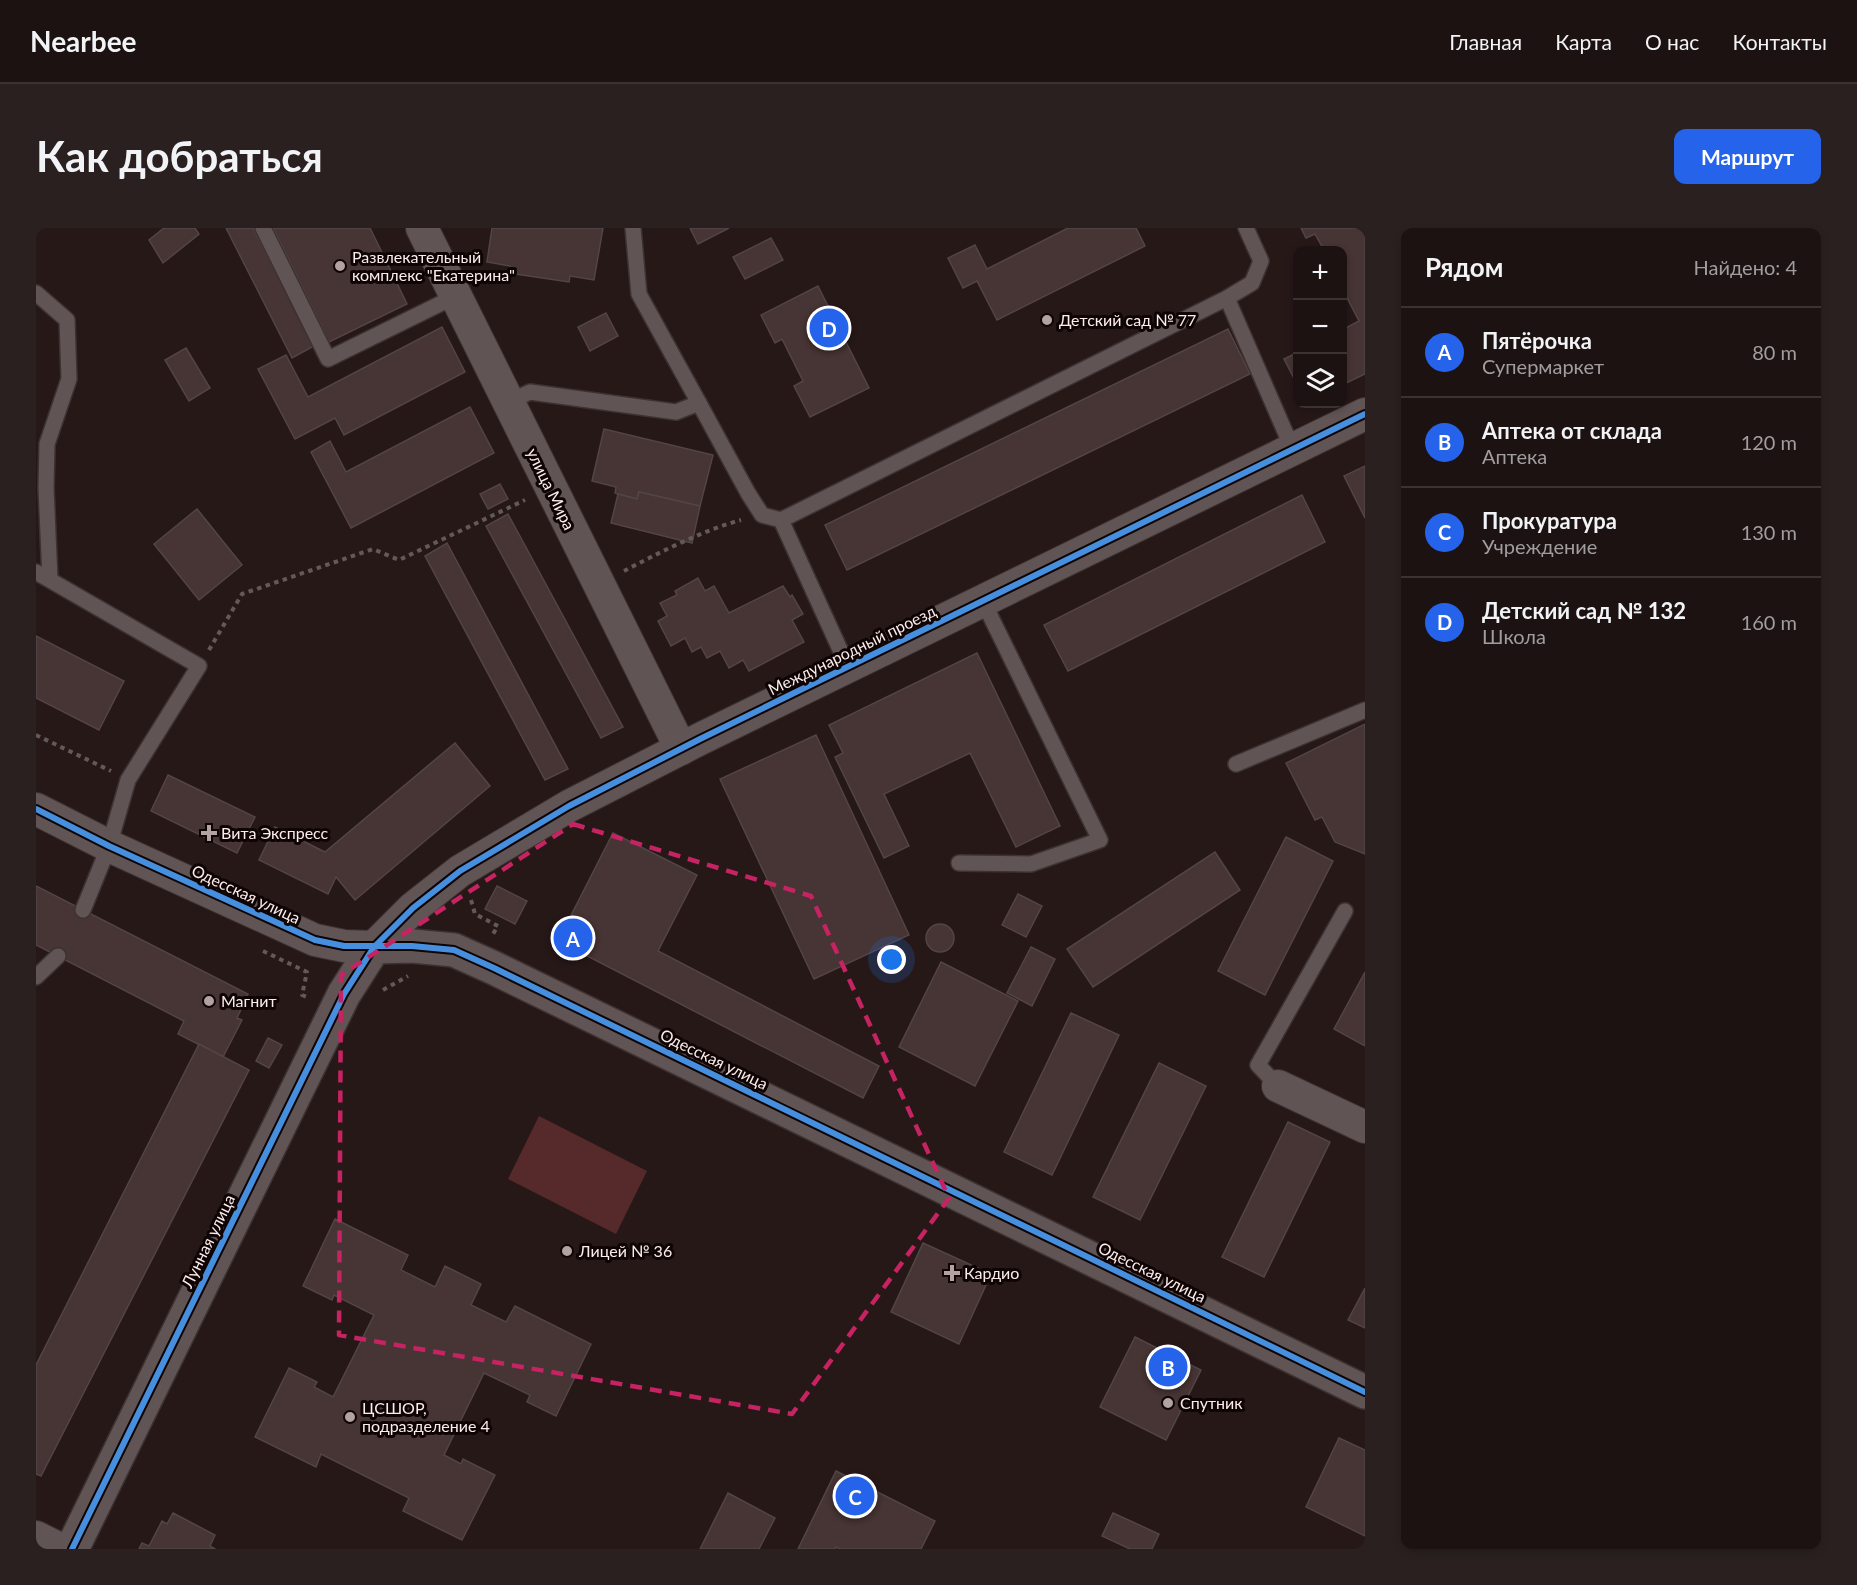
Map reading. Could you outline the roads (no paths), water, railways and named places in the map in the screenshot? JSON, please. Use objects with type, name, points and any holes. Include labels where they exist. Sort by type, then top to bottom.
[{"type":"street","name":"улица Мира","points":[[422,228],[681,749]]},
{"type":"street","name":"Международный проезд","points":[[374,947],[413,908],[460,871],[569,806],[1365,414]]},
{"type":"street","name":"Одесская улица","points":[[36,809],[109,846],[315,940],[344,946],[412,946],[454,950],[947,1187],[1365,1392]]},
{"type":"street","name":"Лунная улица","points":[[72,1549],[344,994],[374,947]]},
{"type":"street","points":[[1278,1086],[1365,1127]]},
{"type":"street","points":[[36,1537],[60,1549]]},
{"type":"lane","points":[[263,228],[328,359],[456,296]]},
{"type":"lane","points":[[633,228],[639,294],[748,493],[762,515],[781,520],[1227,298],[1252,283],[1261,261],[1246,228]]},
{"type":"lane","points":[[36,293],[67,320],[69,379],[47,444],[43,576],[199,666],[128,780],[109,846],[83,910]]},
{"type":"lane","points":[[1227,298],[1293,450]]},
{"type":"lane","points":[[508,402],[530,392],[676,412],[699,403]]},
{"type":"lane","points":[[781,520],[848,667]]},
{"type":"lane","points":[[959,863],[1031,864],[1100,840],[983,601]]},
{"type":"lane","points":[[1236,764],[1365,710]]},
{"type":"lane","points":[[1278,1086],[1258,1065],[1345,911]]},
{"type":"lane","points":[[36,977],[57,956]]},
{"type":"place","name":"Развлекательный комплекс \"Екатерина\"","points":[[340,266]]},
{"type":"place","name":"Детский сад № 77","points":[[1047,320]]},
{"type":"place","name":"Детский сад № 132","points":[[829,328]]},
{"type":"place","name":"Вита Экспресс","points":[[209,833]]},
{"type":"place","name":"Пятёрочка","points":[[573,938]]},
{"type":"place","name":"Магнит","points":[[209,1001]]},
{"type":"place","name":"Лицей № 36","points":[[567,1251]]},
{"type":"place","name":"Кардио","points":[[952,1273]]},
{"type":"place","name":"Аптека от склада","points":[[1168,1367]]},
{"type":"place","name":"Спутник","points":[[1168,1403]]},
{"type":"place","name":"ЦСШОР, подразделение 4","points":[[350,1417]]},
{"type":"place","name":"Прокуратура","points":[[855,1496]]}]
